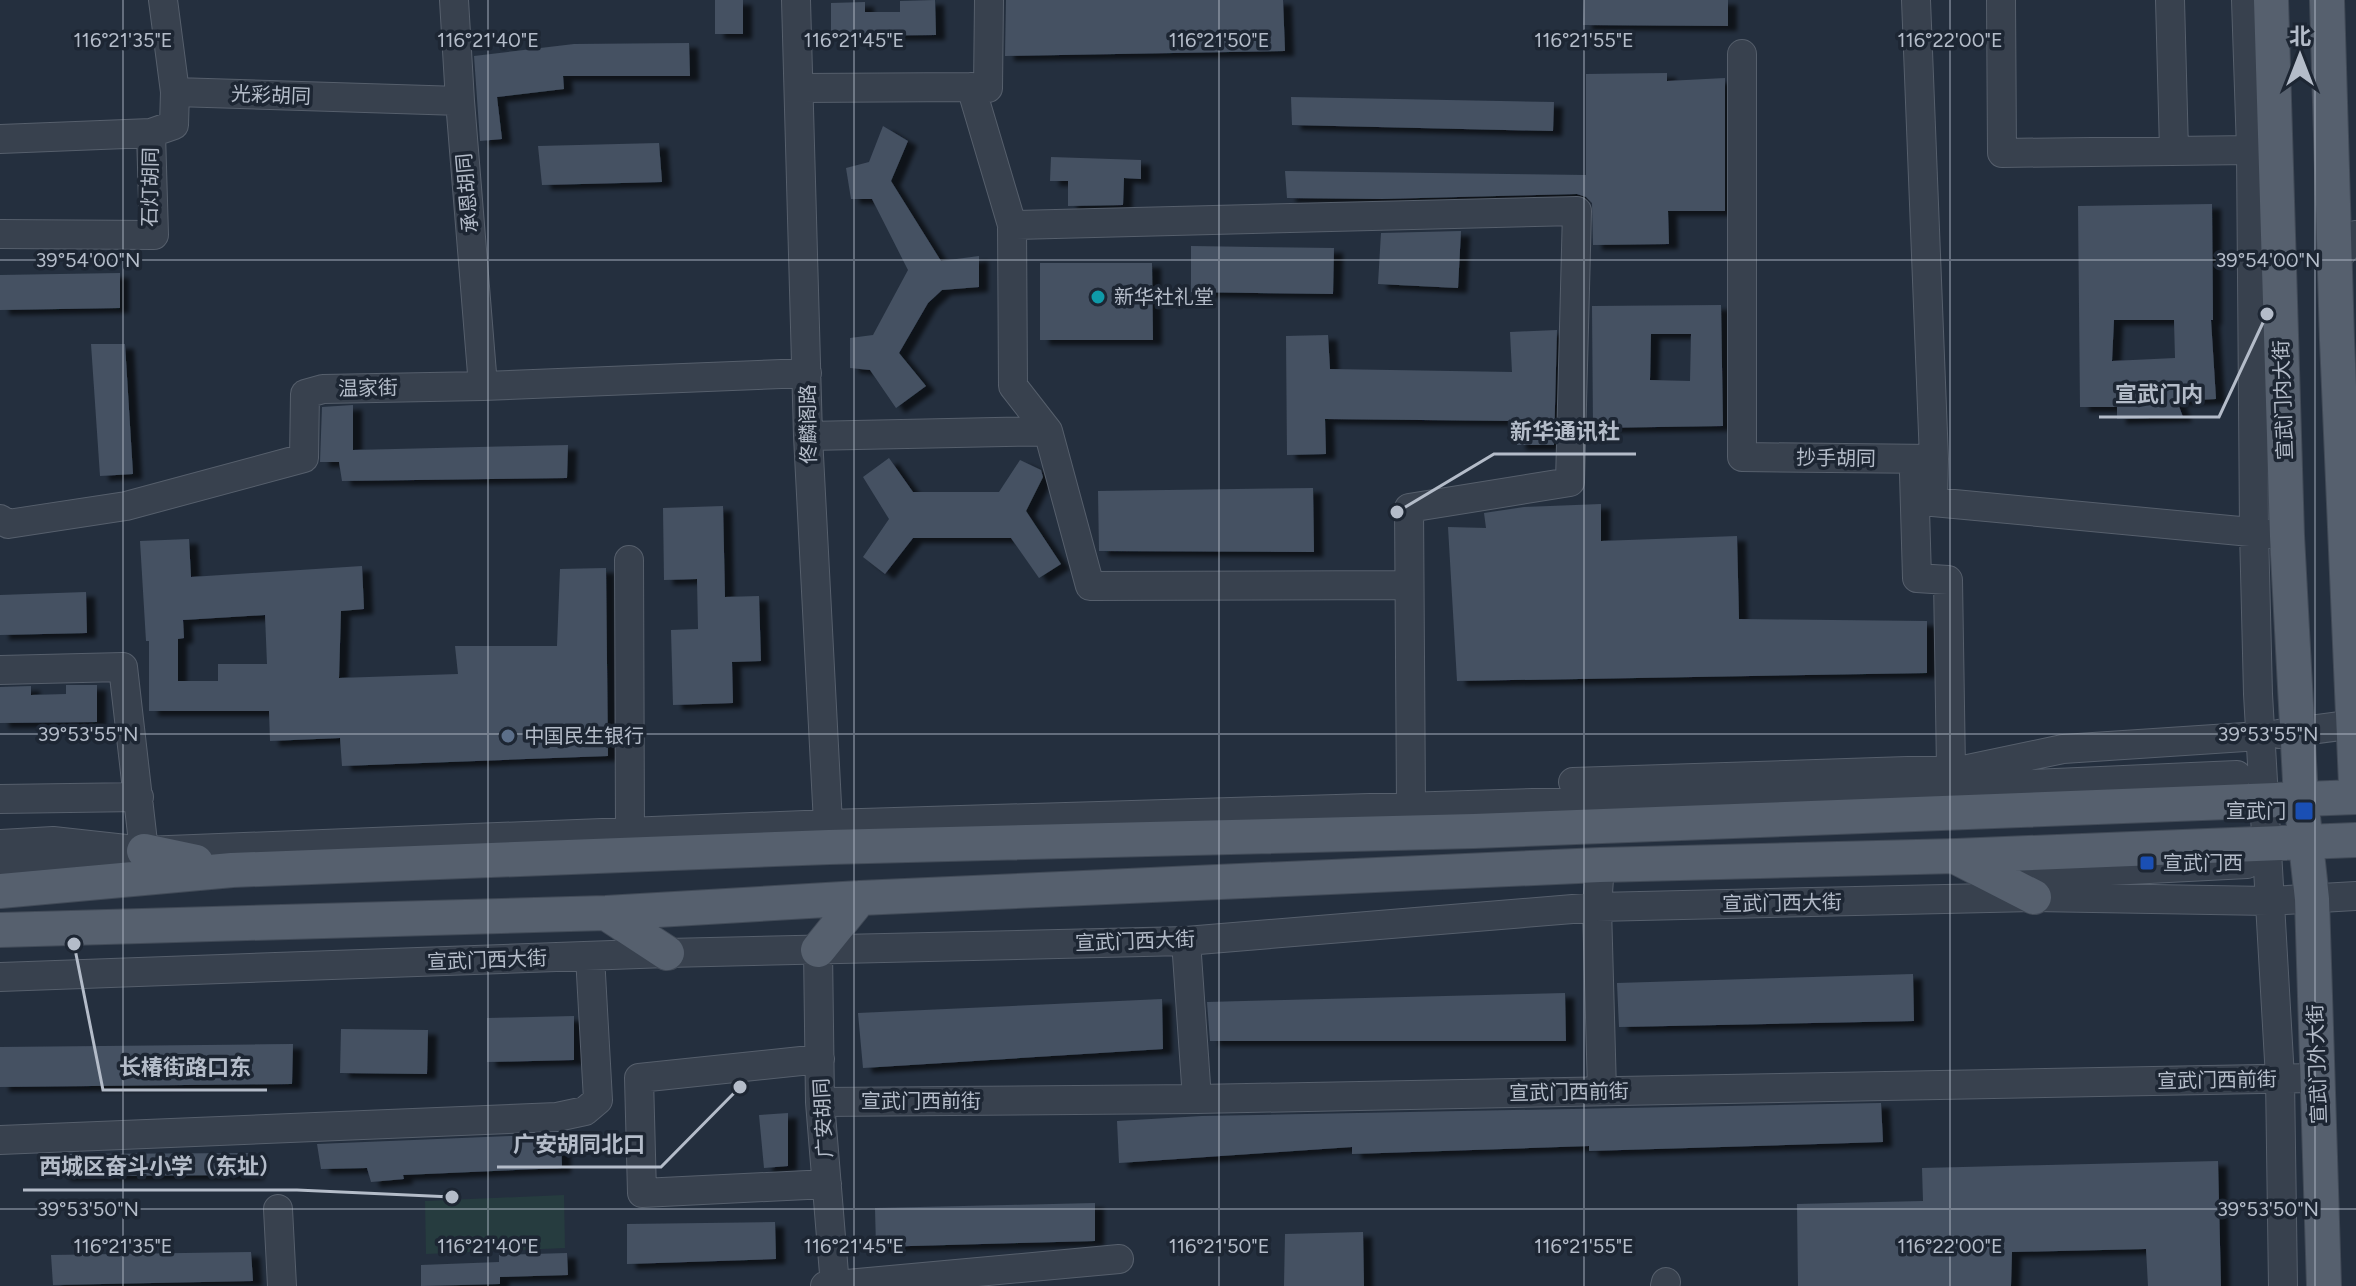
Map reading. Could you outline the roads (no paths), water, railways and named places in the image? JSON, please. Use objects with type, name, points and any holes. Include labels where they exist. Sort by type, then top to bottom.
[{"type":"main road","name":"宣武门内大街","points":[[2271,0],[2270,534],[2298,732],[2301,799],[2307,842]]},
{"type":"main road","points":[[2327,0],[2334,262],[2356,781]]},
{"type":"main road","points":[[0,891],[232,870],[829,836],[1412,818],[2356,797]]},
{"type":"main road","points":[[0,930],[606,913],[860,898],[1600,865],[1956,856],[2356,840]]},
{"type":"main road","name":"宣武门外大街","points":[[2307,842],[2312,899],[2324,1286]]},
{"type":"main road","points":[[144,851],[232,870]]},
{"type":"main road","points":[[1956,856],[2034,897]]},
{"type":"main road","points":[[818,950],[860,898]]},
{"type":"main road","points":[[606,913],[667,953]]},
{"type":"street","points":[[0,139],[151,133],[174,125],[175,92],[163,0]]},
{"type":"street","name":"承恩胡同","points":[[454,0],[483,386]]},
{"type":"street","name":"佟麟阁路","points":[[796,0],[808,436],[829,836]]},
{"type":"street","points":[[800,88],[988,88],[989,0]]},
{"type":"street","points":[[1916,0],[1924,459],[1917,578],[1948,580],[1951,769]]},
{"type":"street","points":[[2001,0],[2002,153],[2251,150]]},
{"type":"street","points":[[2170,0],[2174,151]]},
{"type":"street","points":[[2246,0],[2270,534],[2260,736],[2280,1078],[2283,1286]]},
{"type":"street","name":"抄手胡同","points":[[1742,54],[1742,457],[1924,459]]},
{"type":"street","points":[[971,87],[1012,225],[1013,386],[1048,431],[1090,586],[1409,585]]},
{"type":"street","name":"光彩胡同","points":[[175,92],[460,101]]},
{"type":"street","name":"石灯胡同","points":[[0,234],[154,235],[151,133]]},
{"type":"street","points":[[1012,225],[1577,211],[1570,482],[1409,508],[1412,818]]},
{"type":"street","points":[[2334,262],[2356,235]]},
{"type":"street","name":"温家街","points":[[0,519],[8,524],[126,506],[304,458],[305,394],[323,389],[807,373]]},
{"type":"street","points":[[808,436],[1048,431]]},
{"type":"street","points":[[1924,459],[1933,502],[2270,534]]},
{"type":"street","points":[[629,560],[630,832]]},
{"type":"street","points":[[0,670],[123,667],[144,851]]},
{"type":"street","points":[[1412,818],[1490,785],[1968,769],[2063,749],[2260,736],[2354,724]]},
{"type":"street","points":[[2237,775],[2260,736]]},
{"type":"street","points":[[1412,818],[1737,797],[2237,775],[2263,801]]},
{"type":"street","points":[[0,799],[139,797]]},
{"type":"street","points":[[0,867],[86,862],[144,851],[630,832],[829,836]]},
{"type":"street","points":[[0,844],[53,841],[144,851]]},
{"type":"street","points":[[1600,865],[1597,907],[1602,1091]]},
{"type":"street","name":"宣武门西大街","points":[[0,977],[667,953],[1186,941],[1597,907],[2034,897],[2269,901],[2356,896]]},
{"type":"street","points":[[1186,941],[1197,1099]]},
{"type":"street","name":"广安胡同","points":[[818,950],[820,1102],[831,1285]]},
{"type":"street","points":[[0,1140],[541,1117],[585,1111],[598,1100],[590,956]]},
{"type":"street","points":[[820,1059],[639,1078],[642,1193],[827,1184]]},
{"type":"street","name":"宣武门西前街","points":[[820,1102],[1197,1099],[2317,1078]]},
{"type":"street","points":[[278,1209],[282,1286]]},
{"type":"street","points":[[831,1285],[1119,1259]]},
{"type":"place","name":"新华社礼堂","points":[[1098,297]]},
{"type":"place","name":"宣武门内","points":[[2267,314]]},
{"type":"place","name":"新华通讯社","points":[[1397,512]]},
{"type":"place","name":"中国民生银行","points":[[508,736]]},
{"type":"place","name":"宣武门","points":[[2304,811]]},
{"type":"place","name":"宣武门西","points":[[2147,863]]},
{"type":"place","name":"长椿街路口东","points":[[74,944]]},
{"type":"place","name":"广安胡同北口","points":[[740,1087]]},
{"type":"place","name":"西城区奋斗小学（东址）","points":[[452,1197]]}]
